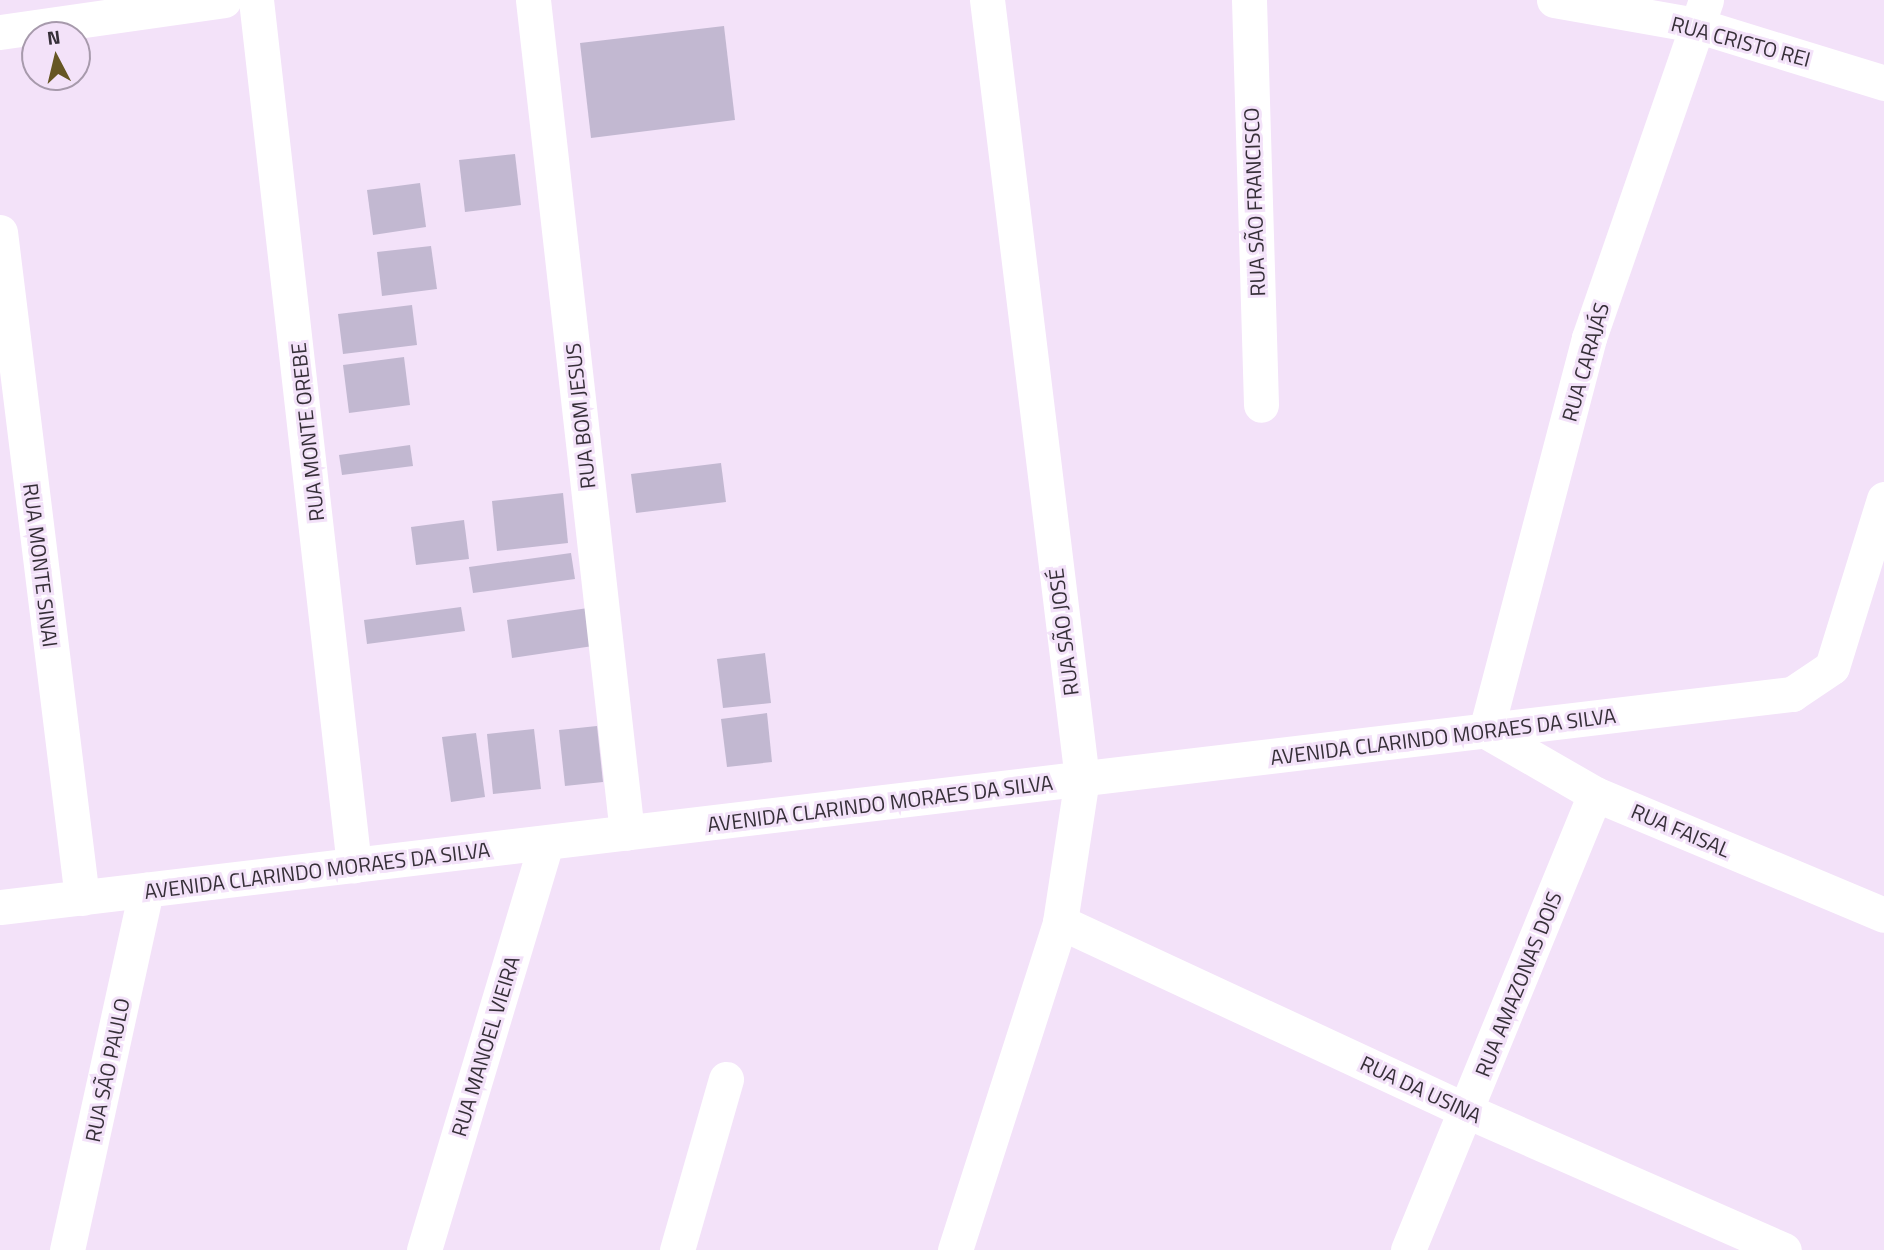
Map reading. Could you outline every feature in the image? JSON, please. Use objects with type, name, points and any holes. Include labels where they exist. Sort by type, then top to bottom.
[{"type":"street","points":[[6,21],[224,0]]},
{"type":"street","name":"RUA MONTE OREBE","points":[[256,0],[354,865]]},
{"type":"street","name":"RUA BOM JESUS","points":[[533,0],[627,833]]},
{"type":"street","name":"RUA SÃO JOSÉ","points":[[955,1250],[1060,922],[1082,779],[987,0]]},
{"type":"street","name":"RUA SÃO FRANCISCO","points":[[1249,0],[1261,405]]},
{"type":"street","name":"RUA CRISTO REI","points":[[1554,0],[1701,13],[1884,83]]},
{"type":"street","name":"RUA CARAJÁS","points":[[1486,731],[1589,338],[1701,13]]},
{"type":"street","name":"RUA MONTE SINAI","points":[[0,232],[82,898]]},
{"type":"street","name":"AVENIDA CLARINDO MORAES DA SILVA","points":[[0,907],[1792,694],[1832,667],[1884,499]]},
{"type":"street","name":"RUA FAISAL","points":[[1486,731],[1595,794],[1884,915]]},
{"type":"street","name":"RUA AMAZONAS DOIS","points":[[1408,1250],[1595,794]]},
{"type":"street","name":"RUA MANOEL VIEIRA","points":[[424,1250],[546,843]]},
{"type":"street","name":"RUA SÃO PAULO","points":[[67,1250],[146,890]]},
{"type":"street","name":"RUA DA USINA","points":[[1060,922],[1467,1111],[1784,1250]]},
{"type":"street","points":[[677,1250],[726,1080]]},
{"type":"building","points":[[724,26],[735,120],[591,138],[580,43]]},
{"type":"building","points":[[515,154],[521,205],[465,212],[459,160]]},
{"type":"building","points":[[420,183],[426,227],[373,235],[367,190]]},
{"type":"building","points":[[431,246],[437,289],[382,296],[377,252]]},
{"type":"building","points":[[412,305],[417,345],[343,354],[338,314]]},
{"type":"building","points":[[404,357],[410,405],[349,413],[343,365]]},
{"type":"building","points":[[410,445],[413,466],[342,475],[339,455]]},
{"type":"building","points":[[721,463],[726,502],[636,513],[631,474]]},
{"type":"building","points":[[563,493],[568,543],[497,551],[492,501]]},
{"type":"building","points":[[464,520],[469,559],[416,565],[411,527]]},
{"type":"building","points":[[571,553],[575,579],[473,593],[469,567]]},
{"type":"building","points":[[461,607],[465,631],[367,644],[364,620]]},
{"type":"building","points":[[588,608],[593,646],[512,658],[507,620]]},
{"type":"building","points":[[765,653],[771,703],[723,708],[717,659]]},
{"type":"building","points":[[767,713],[772,762],[727,767],[721,719]]},
{"type":"building","points":[[597,726],[603,782],[565,786],[559,730]]},
{"type":"building","points":[[534,729],[541,789],[493,794],[487,734]]},
{"type":"building","points":[[476,733],[485,797],[451,802],[442,737]]}]
